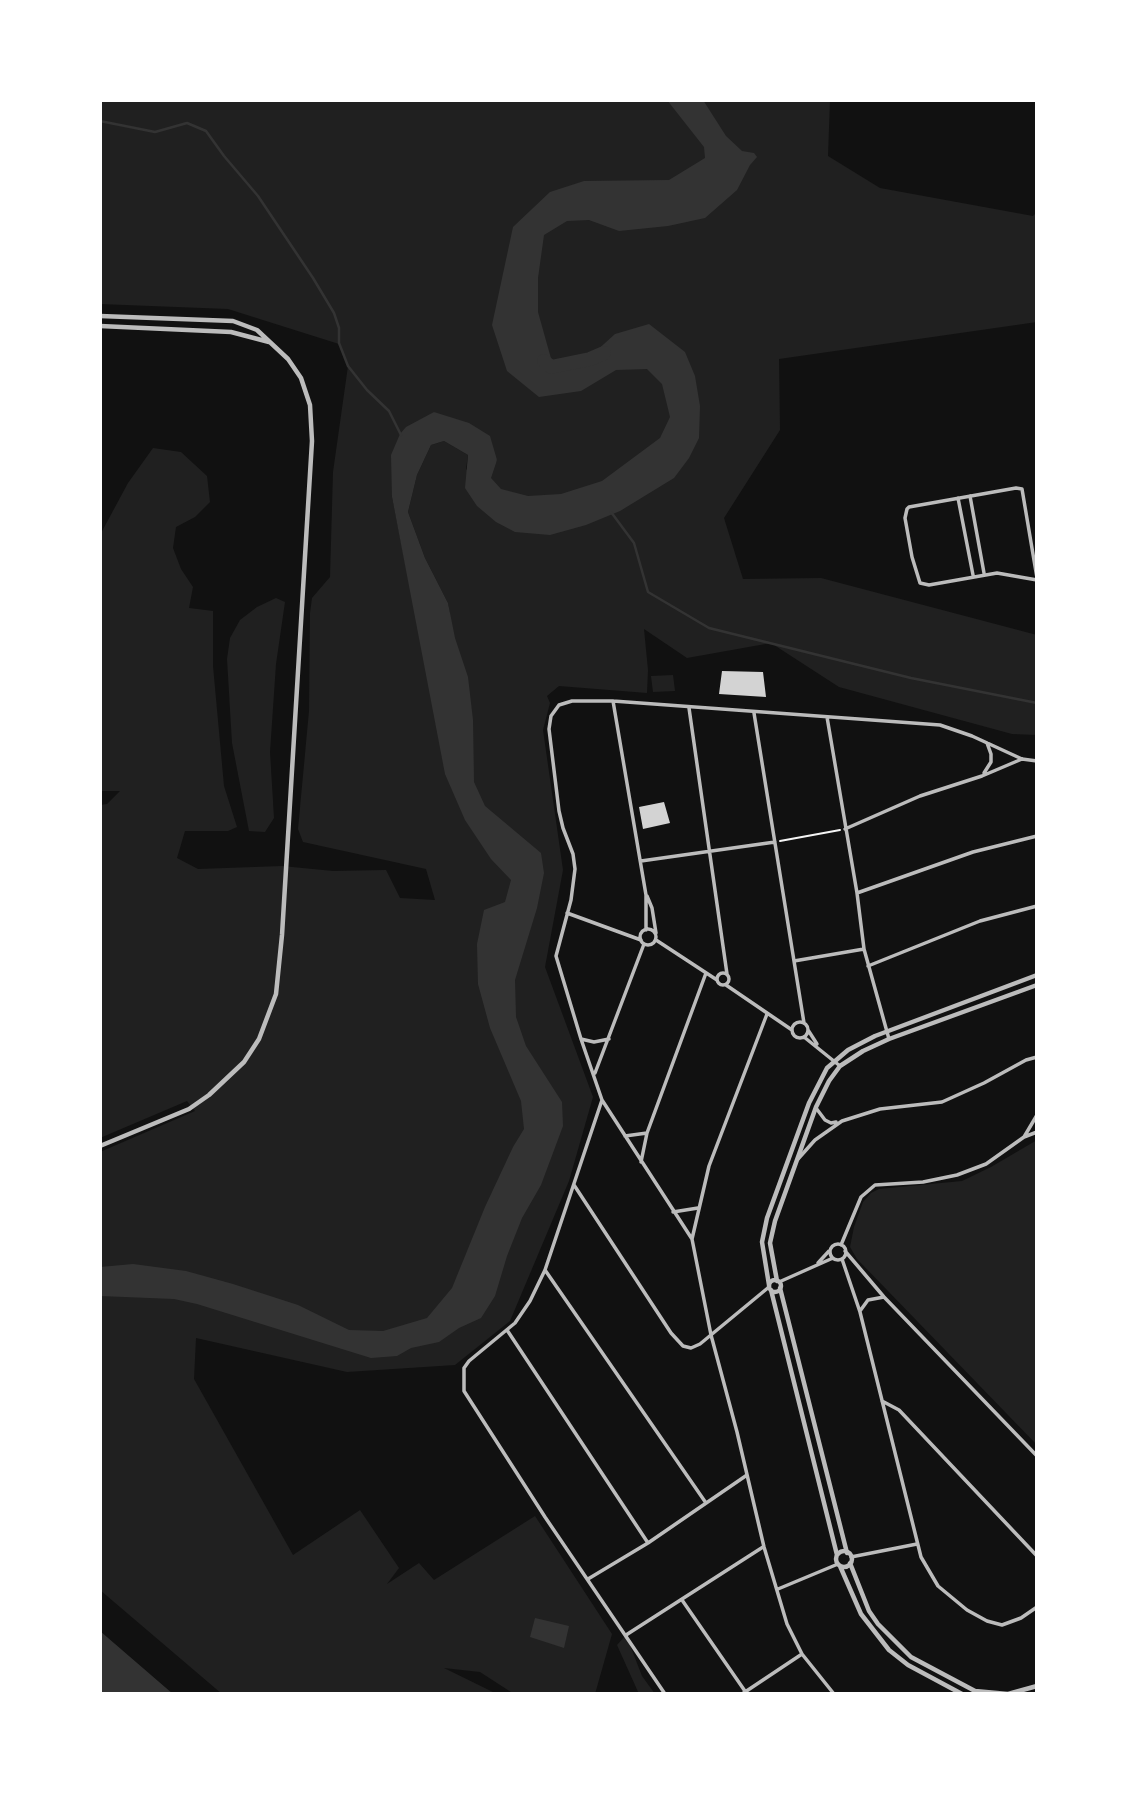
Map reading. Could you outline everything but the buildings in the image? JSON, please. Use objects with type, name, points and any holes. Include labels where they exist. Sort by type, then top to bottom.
[{"type":"street","points":[[100,316],[233,321],[257,330],[288,359],[301,379],[312,419],[282,935],[276,994],[259,1039],[244,1062],[209,1096],[189,1109],[100,1146]]},
{"type":"street","points":[[100,326],[231,332],[270,343]]},
{"type":"street","points":[[1022,489],[1037,579],[984,573],[923,585],[918,580],[905,518],[907,509],[958,498],[1022,489]]},
{"type":"street","points":[[970,496],[984,573]]},
{"type":"street","points":[[958,498],[974,576]]},
{"type":"street","points":[[594,1075],[609,1040],[642,942],[641,935],[646,930],[646,895],[614,701]]},
{"type":"street","points":[[692,1239],[602,1100],[556,956],[575,869],[573,854],[560,818],[550,722],[554,710],[566,703],[614,701],[940,725],[1022,759],[1037,761]]},
{"type":"street","points":[[689,708],[729,980],[726,985]]},
{"type":"street","points":[[754,713],[804,1023],[820,1048]]},
{"type":"street","points":[[827,717],[864,949],[889,1039]]},
{"type":"street","points":[[982,776],[989,769],[991,762],[987,743]]},
{"type":"street","points":[[845,829],[920,796],[982,776],[1022,759]]},
{"type":"street","points":[[857,893],[973,852],[1037,836]]},
{"type":"street","points":[[640,861],[775,842]]},
{"type":"street","points":[[567,913],[651,945],[656,938],[652,908],[646,895]]},
{"type":"street","points":[[868,966],[980,920],[1037,906]]},
{"type":"street","points":[[646,930],[651,930],[656,938],[717,980],[720,985],[726,985],[792,1030],[796,1037],[804,1036],[840,1066]]},
{"type":"street","points":[[794,961],[864,949]]},
{"type":"street","points":[[641,1161],[648,1133],[706,973]]},
{"type":"street","points":[[717,980],[721,973],[727,974]]},
{"type":"street","points":[[962,1694],[908,1665],[889,1650],[861,1615],[839,1565],[770,1288],[762,1242],[767,1218],[809,1103],[822,1076],[834,1060],[859,1043],[886,1031],[1037,975]]},
{"type":"street","points":[[1037,985],[889,1039],[840,1066],[816,1107],[775,1221],[771,1243],[849,1558],[869,1611],[886,1633],[911,1657],[975,1690],[1008,1694],[1037,1686]]},
{"type":"street","points":[[767,1014],[709,1166],[692,1239],[711,1335],[764,1547],[787,1624],[802,1654],[834,1694]]},
{"type":"street","points":[[792,1030],[797,1022],[804,1023]]},
{"type":"street","points":[[804,1036],[807,1030]]},
{"type":"street","points":[[581,1039],[594,1042],[609,1040]]},
{"type":"street","points":[[816,1107],[825,1120],[831,1123],[880,1109],[942,1102],[1037,1057]]},
{"type":"street","points":[[602,1100],[545,1270],[522,1314],[464,1368],[464,1391],[545,1517],[665,1694]]},
{"type":"street","points":[[1024,1137],[1037,1115]]},
{"type":"street","points":[[798,1159],[815,1140],[842,1121]]},
{"type":"street","points":[[1037,1132],[1024,1137],[986,1164],[957,1175],[923,1182],[875,1185],[861,1197],[841,1245],[921,1557],[938,1586],[967,1610],[987,1621],[1002,1625],[1021,1618],[1037,1607]]},
{"type":"street","points":[[625,1136],[648,1133]]},
{"type":"street","points":[[574,1185],[677,1342],[691,1348],[770,1288],[772,1281],[779,1284]]},
{"type":"street","points":[[673,1212],[698,1208]]},
{"type":"street","points":[[817,1264],[834,1245],[841,1245]]},
{"type":"street","points":[[830,1249],[833,1258]]},
{"type":"street","points":[[770,1288],[776,1292],[779,1284],[817,1264],[844,1255]]},
{"type":"street","points":[[844,1255],[863,1271],[884,1297],[1037,1456]]},
{"type":"street","points":[[545,1270],[706,1503]]},
{"type":"street","points":[[860,1312],[868,1300],[884,1297]]},
{"type":"street","points":[[507,1330],[648,1543]]},
{"type":"street","points":[[882,1401],[899,1410],[1037,1556]]},
{"type":"street","points":[[588,1579],[648,1543],[747,1475]]},
{"type":"street","points":[[837,1555],[841,1552],[849,1558],[917,1544]]},
{"type":"street","points":[[626,1634],[764,1547]]},
{"type":"street","points":[[778,1590],[839,1565],[845,1567],[849,1558]]},
{"type":"street","points":[[682,1600],[745,1693],[802,1654]]},
{"type":"path","points":[[775,842],[845,829]]},
{"type":"shaded area","points":[[100,100],[830,100],[828,156],[880,188],[1033,216],[1037,212],[1037,322],[779,359],[780,430],[724,518],[743,579],[821,578],[1037,635],[1037,735],[1012,734],[839,687],[771,643],[687,658],[644,629],[647,693],[559,686],[547,696],[550,703],[543,730],[563,870],[545,967],[593,1097],[569,1181],[510,1321],[455,1365],[347,1372],[196,1338],[194,1379],[293,1555],[360,1510],[399,1568],[387,1584],[419,1563],[434,1580],[535,1516],[612,1634],[595,1694],[514,1694],[480,1672],[444,1668],[497,1694],[222,1694],[100,1590],[100,1152],[195,1111],[187,1101],[100,1138],[100,805],[107,804],[120,791],[100,791],[100,535],[128,483],[153,448],[181,452],[207,476],[210,502],[195,517],[176,527],[173,548],[181,569],[193,587],[189,608],[213,611],[213,666],[224,786],[237,827],[228,831],[185,831],[177,858],[198,869],[282,866],[333,871],[386,870],[400,898],[435,900],[426,869],[303,842],[298,829],[309,711],[310,613],[312,598],[330,577],[333,472],[348,366],[339,344],[228,309],[100,304]],"holes":[[[434,412],[497,460],[481,484],[466,469],[468,455],[444,441],[431,445],[417,475],[408,512],[425,558],[448,603],[450,614],[415,611],[392,497]]]},
{"type":"shaded area","points":[[667,100],[703,100],[726,136],[742,151],[754,153],[757,157],[737,190],[705,218],[668,226],[619,231],[589,220],[567,221],[544,235],[538,278],[538,312],[552,362],[570,369],[583,363],[615,334],[649,324],[685,352],[695,376],[700,406],[699,438],[689,458],[674,478],[620,511],[586,525],[550,535],[515,532],[496,522],[477,506],[465,488],[468,455],[444,441],[431,445],[417,475],[408,512],[425,558],[448,603],[455,638],[468,677],[473,720],[474,782],[485,806],[541,853],[544,873],[537,908],[515,980],[516,1017],[526,1046],[562,1102],[563,1126],[541,1185],[522,1218],[495,1296],[481,1318],[459,1328],[439,1342],[411,1348],[397,1356],[371,1358],[197,1304],[174,1299],[100,1296],[100,1267],[133,1264],[186,1271],[233,1284],[298,1305],[349,1330],[383,1331],[427,1318],[452,1288],[485,1207],[524,1129],[521,1101],[490,1028],[478,984],[477,944],[484,910],[505,902],[511,880],[491,859],[465,820],[445,774],[392,497],[391,455],[406,427],[434,412],[469,423],[490,436],[497,460],[491,478],[501,489],[528,496],[561,494],[602,481],[660,438],[670,417],[662,384],[647,369],[616,370],[581,391],[539,397],[507,371],[492,325],[513,227],[550,192],[584,181],[669,180],[705,158],[704,147]]},
{"type":"shaded area","points":[[276,598],[285,602],[276,664],[270,752],[274,818],[265,832],[249,831],[232,743],[227,659],[230,638],[240,620],[257,607]]},
{"type":"shaded area","points":[[673,675],[675,691],[653,692],[651,676]]},
{"type":"shaded area","points":[[1037,1140],[1037,1445],[857,1259],[850,1247],[863,1202],[871,1193],[879,1189],[962,1181]]},
{"type":"shaded area","points":[[535,1618],[569,1626],[564,1648],[530,1637]]},
{"type":"shaded area","points":[[100,1631],[173,1694],[100,1694]]},
{"type":"shaded area","points":[[626,1635],[642,1676],[655,1694],[639,1694],[617,1645]]},
{"type":"waterway","points":[[100,121],[155,132],[187,123],[206,131],[258,196],[313,278],[334,313],[339,328],[339,343],[348,366],[367,390],[389,411],[401,435]]},
{"type":"waterway","points":[[544,361],[551,367],[590,359],[604,353]]},
{"type":"waterway","points":[[611,512],[634,543],[648,592],[709,628],[911,678],[1037,703]]}]
